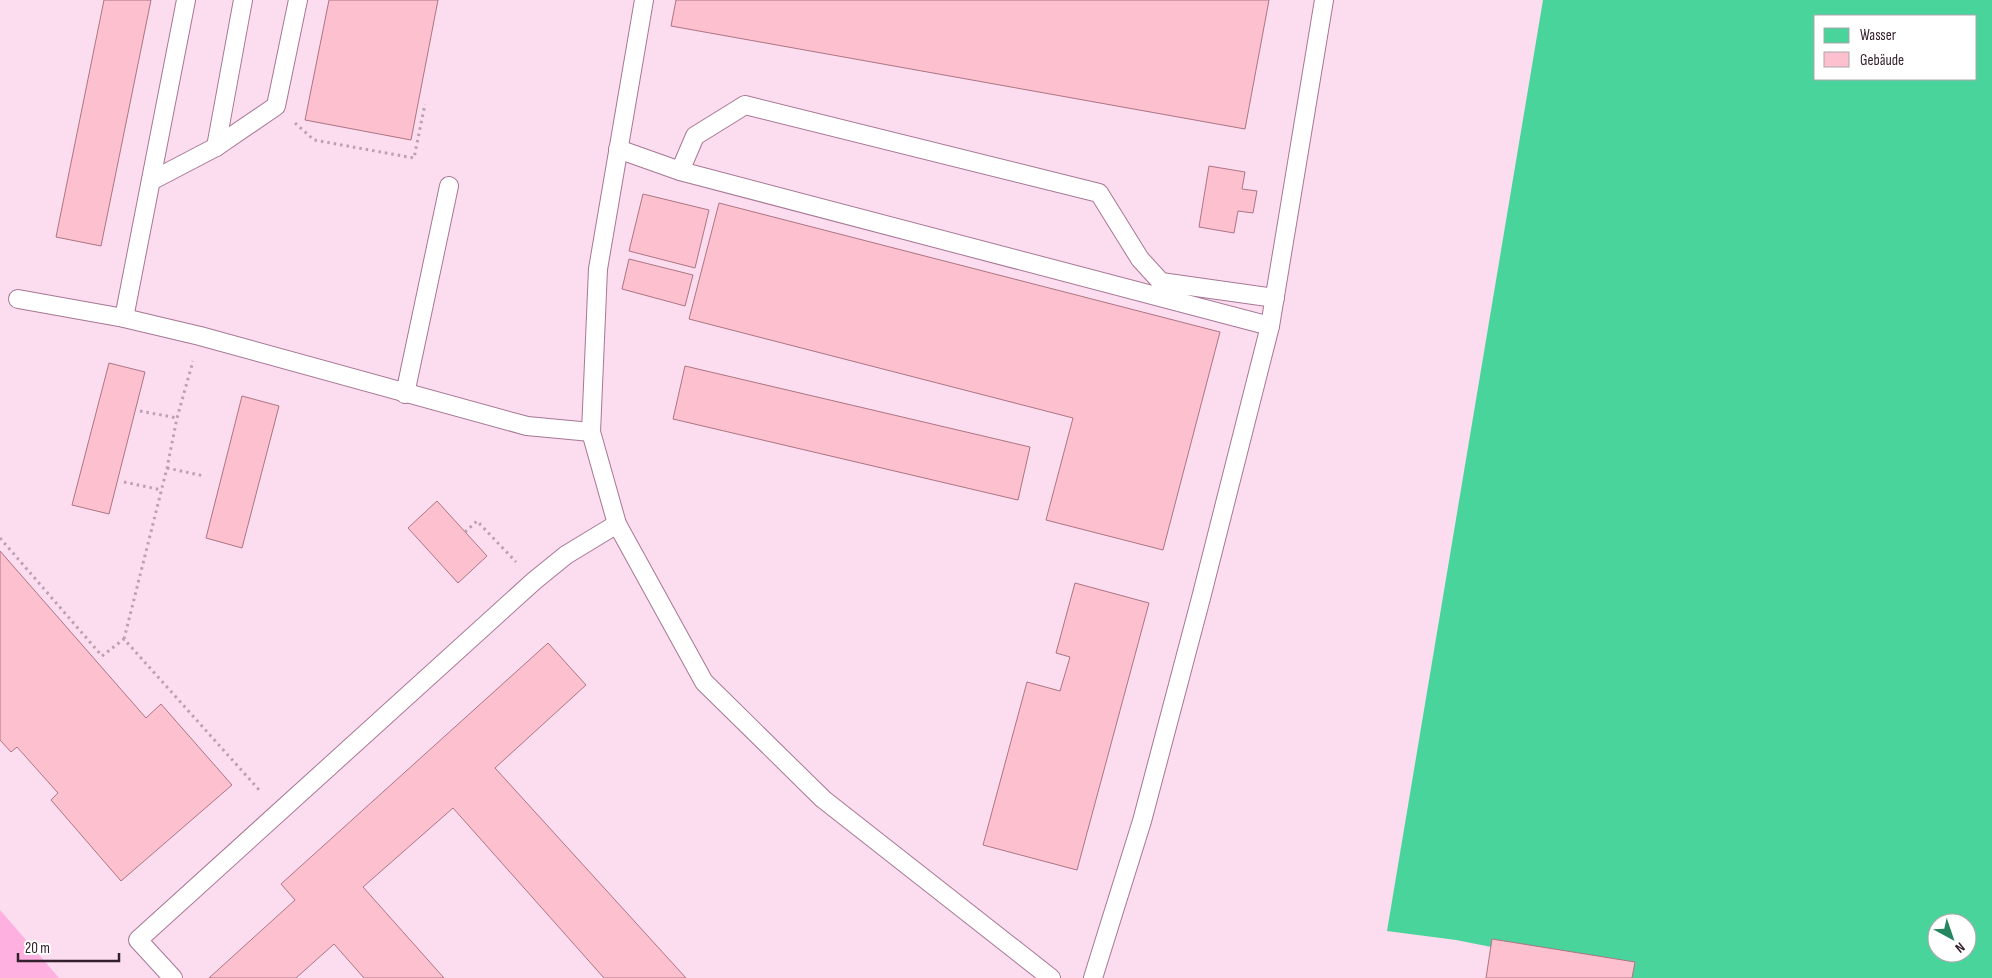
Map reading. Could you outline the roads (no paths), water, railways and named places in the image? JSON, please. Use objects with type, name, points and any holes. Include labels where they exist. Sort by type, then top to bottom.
[{"type":"lane","points":[[124,318],[186,0]]},
{"type":"lane","points":[[216,148],[243,0]]},
{"type":"lane","points":[[151,181],[216,148],[276,106],[298,0]]},
{"type":"lane","points":[[644,0],[598,269],[591,432],[617,524],[704,682],[822,799],[1051,978]]},
{"type":"lane","points":[[1093,978],[1142,821],[1202,598],[1270,326],[1324,0]]},
{"type":"lane","points":[[680,171],[695,136],[745,105],[1099,194],[1140,260],[1161,282],[1275,298]]},
{"type":"lane","points":[[618,149],[680,171],[1270,326]]},
{"type":"lane","points":[[405,394],[449,186]]},
{"type":"lane","points":[[18,299],[124,318],[200,336],[405,394],[527,426],[591,432]]},
{"type":"lane","points":[[173,978],[138,940],[534,581],[566,555],[617,524]]},
{"type":"water","points":[[1543,0],[1992,0],[1992,978],[1534,978],[1538,956],[1456,940],[1387,931]]}]
